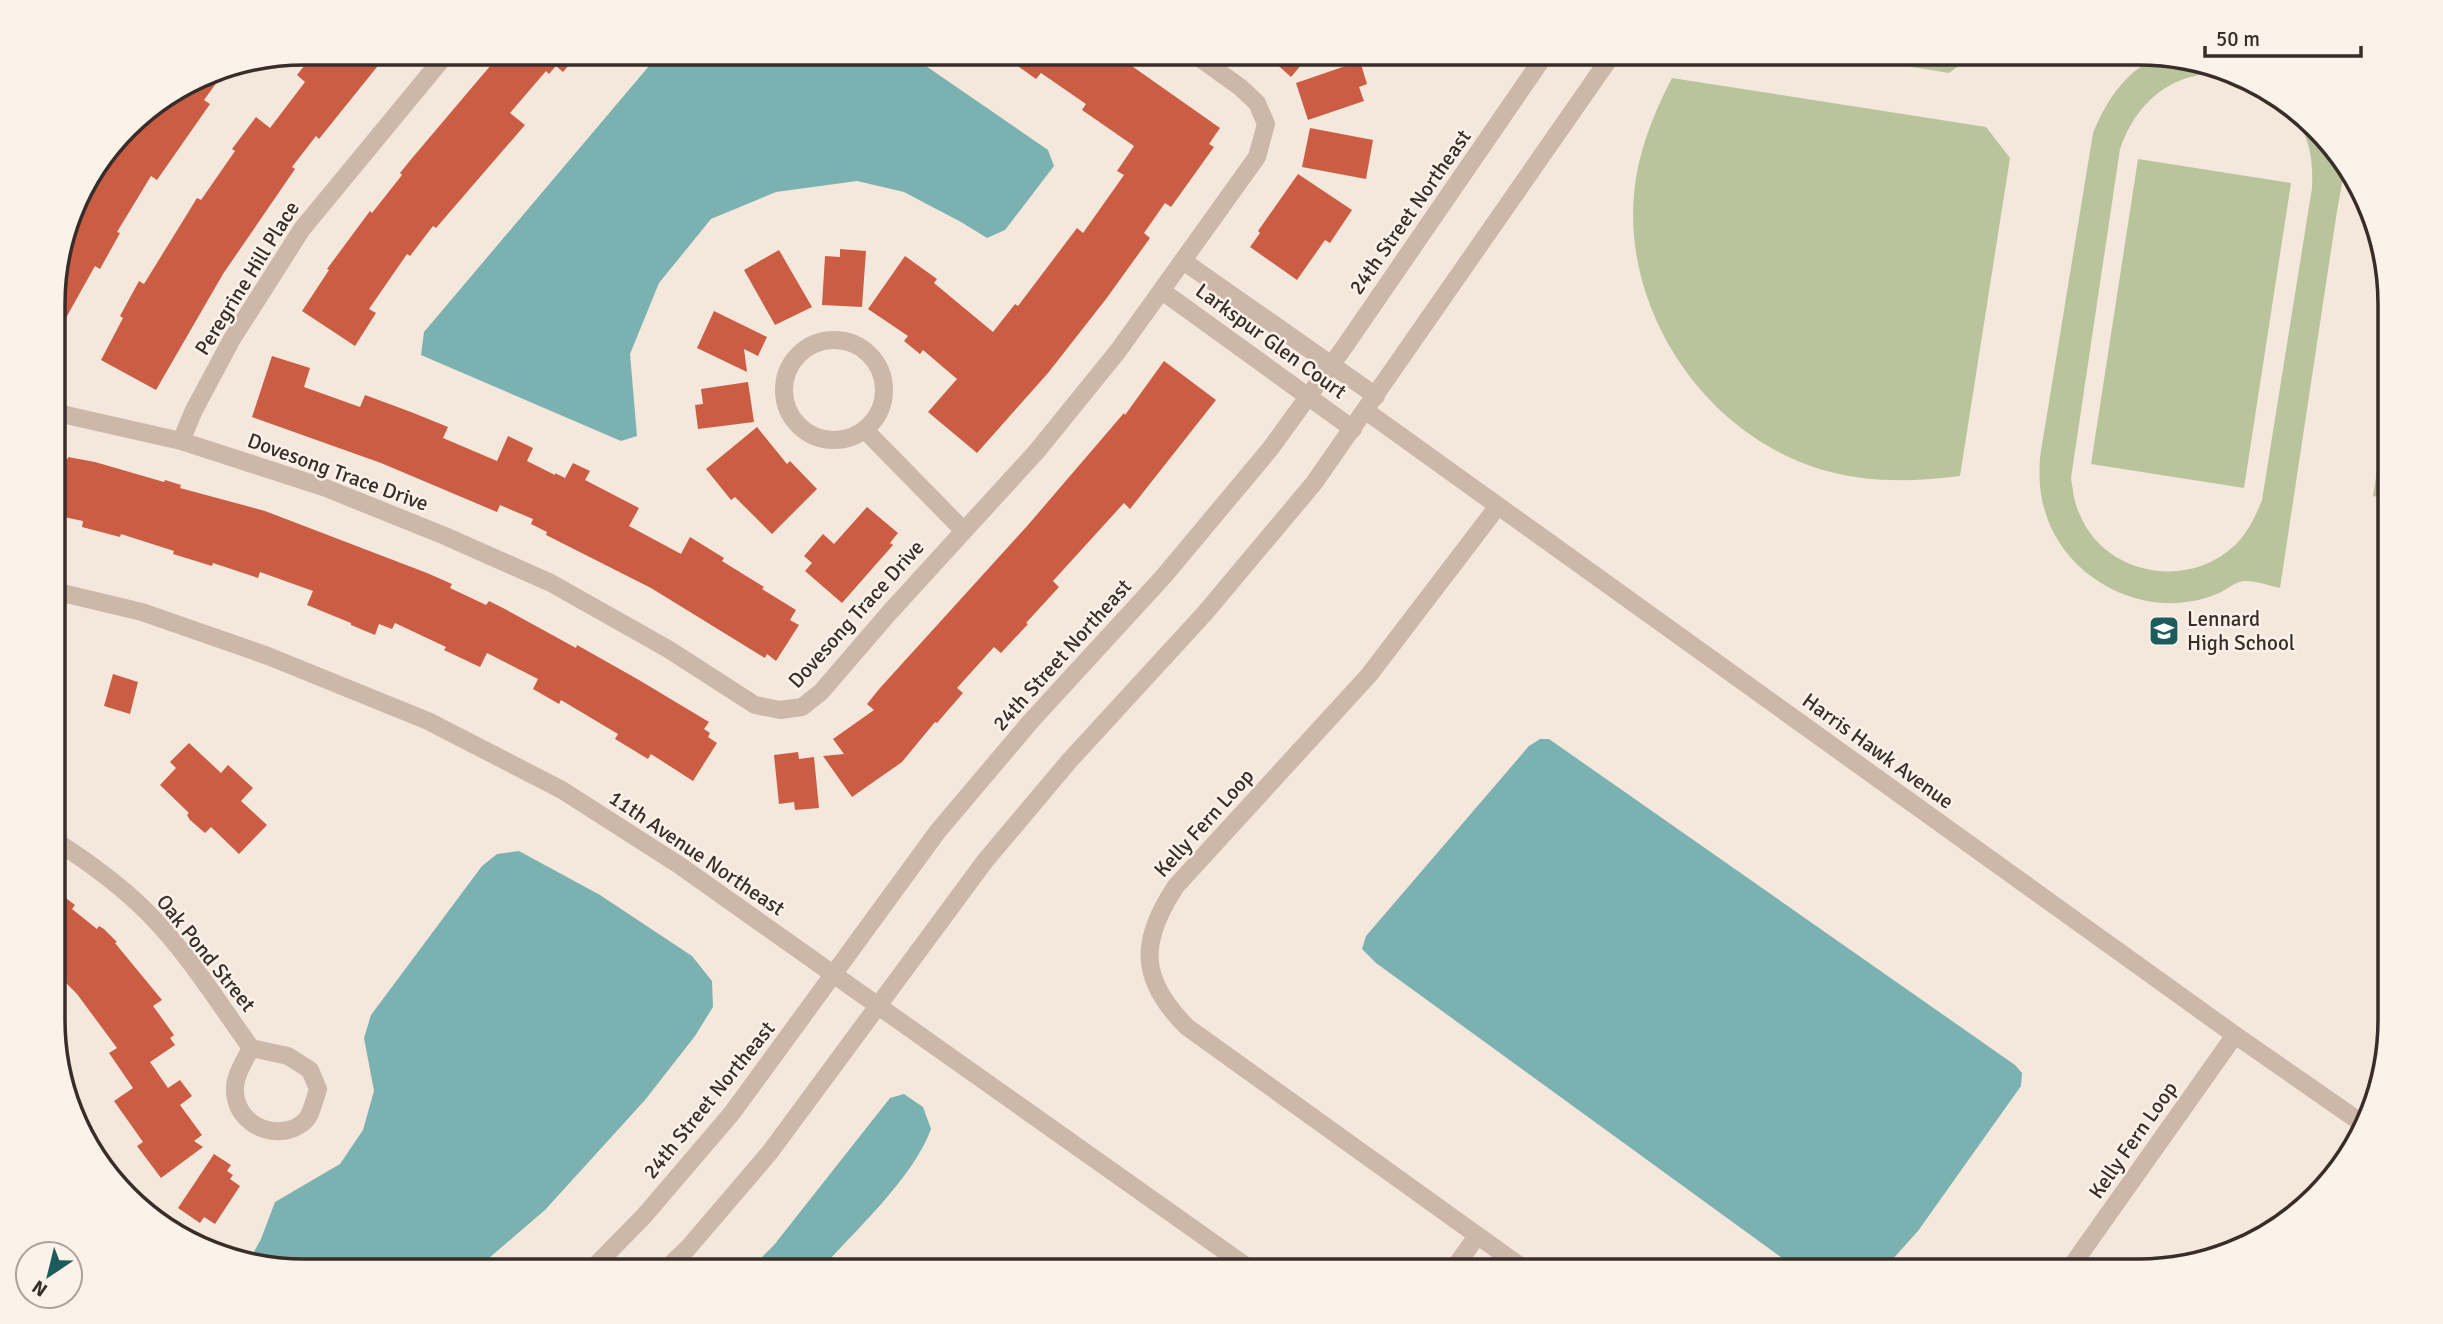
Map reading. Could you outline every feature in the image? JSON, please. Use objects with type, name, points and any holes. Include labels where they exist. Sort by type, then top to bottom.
[{"type":"street","name":"Peregrine Hill Place","points":[[181,441],[194,410],[232,339],[302,229],[437,65]]},
{"type":"street","name":"Dovesong Trace Drive","points":[[65,415],[181,441],[327,488],[551,583],[668,649],[755,705],[780,710],[802,707],[821,692],[889,612],[1037,452],[1118,351],[1257,157],[1266,124],[1257,103],[1209,65]]},
{"type":"street","name":"24th Street Northeast","points":[[602,1259],[644,1216],[732,1113],[939,831],[1031,721],[1164,576],[1270,449],[1538,65]]},
{"type":"street","points":[[677,1259],[770,1152],[985,860],[1070,760],[1205,613],[1314,483],[1605,65]]},
{"type":"street","name":"Larkspur Glen Court","points":[[1183,261],[1331,365],[1371,403]]},
{"type":"street","name":"Larkspur Glen Court","points":[[1162,291],[1353,429]]},
{"type":"street","points":[[842,341],[858,346],[871,357],[880,371],[884,387],[883,403],[876,418],[865,430],[851,438],[826,439],[803,430],[792,418],[785,402],[784,386],[788,370],[797,356],[818,343],[842,341]]},
{"type":"street","name":"Harris Hawk Avenue","points":[[1371,403],[1498,506],[2357,1120]]},
{"type":"street","points":[[865,430],[963,530]]},
{"type":"street","name":"Kelly Fern Loop","points":[[1498,506],[1369,675],[1176,886],[1161,909],[1152,931],[1149,959],[1157,989],[1170,1010],[1187,1027],[1510,1259]]},
{"type":"street","name":"11th Avenue Northeast","points":[[65,594],[142,612],[268,656],[428,721],[562,790],[679,865],[1236,1259]]},
{"type":"street","name":"Oak Pond Street","points":[[65,847],[97,867],[148,912],[191,964],[251,1048]]},
{"type":"street","name":"Kelly Fern Loop","points":[[2076,1259],[2235,1035]]},
{"type":"street","points":[[251,1048],[288,1056],[310,1070],[318,1089],[308,1118],[290,1131],[262,1129],[245,1118],[235,1099],[236,1076],[251,1048]]},
{"type":"street","points":[[1461,1259],[1477,1236]]},
{"type":"green space","points":[[1900,65],[1960,65],[1949,73]]},
{"type":"green space","points":[[2144,65],[2155,65],[2207,75],[2173,84],[2156,95],[2141,110],[2129,128],[2120,149],[2071,478],[2074,496],[2078,510],[2092,535],[2108,551],[2127,563],[2149,570],[2194,568],[2215,560],[2234,546],[2251,524],[2262,500],[2312,188],[2310,153],[2301,128],[2329,158],[2343,179],[2280,588],[2243,581],[2222,592],[2193,601],[2155,602],[2134,598],[2095,579],[2079,566],[2053,531],[2043,504],[2040,457],[2093,133],[2104,109],[2135,71]]},
{"type":"green space","points":[[1672,78],[1986,127],[2010,158],[1960,476],[1908,480],[1857,477],[1823,470],[1778,452],[1738,426],[1703,392],[1674,353],[1652,310],[1638,264],[1633,216],[1641,155],[1652,121]]},
{"type":"green space","points":[[2138,159],[2291,183],[2244,488],[2091,464]]},
{"type":"green space","points":[[2378,465],[2378,497],[2373,496]]},
{"type":"water","points":[[650,65],[924,65],[1048,150],[1054,166],[1005,230],[987,238],[904,192],[857,181],[776,192],[711,219],[659,283],[630,354],[637,436],[621,441],[421,355],[424,332]]},
{"type":"water","points":[[1540,739],[1549,739],[2015,1065],[2022,1073],[2021,1086],[1918,1231],[1893,1259],[1783,1259],[1376,963],[1362,949],[1366,936],[1529,746]]},
{"type":"water","points":[[519,851],[600,895],[692,956],[712,981],[713,1007],[695,1036],[645,1100],[545,1210],[488,1259],[304,1259],[253,1253],[275,1202],[340,1164],[363,1130],[374,1091],[364,1038],[371,1015],[482,866],[497,854]]},
{"type":"water","points":[[904,1094],[923,1107],[931,1129],[923,1147],[897,1185],[830,1259],[760,1259],[774,1245],[890,1098]]},
{"type":"building","points":[[305,65],[379,65],[319,139],[316,136],[292,167],[295,169],[223,274],[156,390],[101,360],[139,281],[144,284],[197,198],[201,200],[235,151],[232,149],[256,117],[270,128],[305,82],[297,75]]},
{"type":"building","points":[[491,65],[569,65],[563,72],[556,66],[549,74],[546,71],[510,113],[525,125],[436,228],[433,226],[410,256],[407,254],[369,309],[376,313],[355,346],[302,311],[329,270],[327,269],[370,211],[372,213],[402,175],[400,173]]},
{"type":"building","points":[[1016,65],[1130,65],[1220,128],[1209,144],[1214,147],[1171,207],[1165,203],[1144,233],[1150,238],[1106,299],[1048,373],[977,453],[928,412],[957,379],[923,350],[920,354],[904,341],[908,336],[868,309],[905,256],[937,279],[934,283],[993,332],[1015,304],[1018,306],[1077,228],[1083,233],[1124,175],[1117,171],[1134,146],[1082,110],[1086,104],[1041,73],[1036,79]]},
{"type":"building","points":[[1278,65],[1301,65],[1291,77]]},
{"type":"building","points":[[1348,65],[1361,65],[1367,84],[1359,87],[1364,101],[1308,120],[1296,83]]},
{"type":"building","points":[[218,81],[204,100],[210,104],[157,180],[151,176],[117,232],[120,233],[100,269],[95,266],[65,320],[65,288],[73,242],[83,212],[105,171],[124,146],[158,114],[184,97]]},
{"type":"building","points":[[1310,128],[1373,140],[1366,179],[1302,167]]},
{"type":"building","points":[[1298,174],[1352,210],[1330,243],[1325,240],[1297,280],[1250,247],[1260,233],[1258,231]]},
{"type":"building","points":[[840,249],[866,251],[862,307],[822,305],[825,256],[840,257]]},
{"type":"building","points":[[779,250],[812,307],[775,325],[744,270]]},
{"type":"building","points":[[714,311],[767,337],[758,356],[744,349],[747,372],[697,348]]},
{"type":"building","points":[[272,356],[310,368],[304,387],[360,407],[365,395],[411,412],[448,427],[443,438],[497,461],[508,436],[533,448],[527,461],[555,475],[565,478],[573,463],[590,471],[585,480],[639,508],[629,526],[681,554],[690,537],[796,610],[790,620],[799,625],[776,661],[767,654],[765,658],[651,588],[546,535],[547,532],[531,524],[533,519],[500,505],[497,512],[381,463],[252,417]]},
{"type":"building","points":[[1164,361],[1216,400],[1130,509],[1124,503],[1053,581],[1059,587],[1026,623],[1028,624],[1001,653],[994,647],[957,688],[963,693],[902,762],[852,797],[823,756],[844,754],[833,739],[874,710],[867,704],[880,688],[1028,525],[1124,413],[1125,415]]},
{"type":"building","points":[[748,382],[754,422],[698,429],[695,405],[703,404],[701,389]]},
{"type":"building","points":[[757,427],[787,464],[790,461],[817,489],[772,534],[735,497],[731,500],[706,469]]},
{"type":"building","points":[[68,457],[164,482],[165,480],[181,485],[180,488],[265,511],[427,573],[452,584],[450,588],[486,605],[489,601],[576,648],[577,645],[709,722],[704,729],[710,733],[708,737],[717,743],[693,781],[651,754],[648,759],[615,739],[618,734],[561,700],[559,704],[533,689],[538,679],[487,653],[480,667],[444,650],[446,647],[395,623],[392,629],[379,624],[375,635],[307,605],[313,591],[260,572],[258,578],[213,563],[212,566],[173,554],[174,551],[121,534],[120,537],[82,527],[83,521],[65,517],[65,458]]},
{"type":"building","points":[[867,507],[898,533],[890,543],[893,545],[842,603],[805,571],[812,563],[804,556],[823,534],[834,544]]},
{"type":"building","points":[[113,674],[138,682],[130,714],[104,706]]},
{"type":"building","points":[[189,743],[221,773],[228,765],[253,788],[241,801],[267,825],[239,854],[211,827],[205,833],[190,820],[187,815],[189,813],[160,785],[176,768],[170,762]]},
{"type":"building","points":[[798,752],[799,759],[814,757],[819,808],[795,810],[794,802],[779,804],[774,755]]},
{"type":"building","points":[[65,897],[75,905],[72,909],[97,929],[99,926],[104,929],[117,942],[115,943],[162,1000],[153,1006],[174,1035],[170,1038],[175,1045],[150,1062],[168,1088],[180,1080],[192,1096],[180,1105],[202,1135],[194,1141],[203,1147],[161,1178],[137,1146],[143,1142],[114,1101],[133,1088],[109,1053],[117,1048],[65,982]]},
{"type":"building","points":[[214,1154],[231,1165],[227,1171],[233,1175],[230,1179],[240,1186],[215,1224],[204,1217],[200,1223],[178,1208]]},
{"type":"place","name":"Lennard High School","points":[[2164,631]]}]
